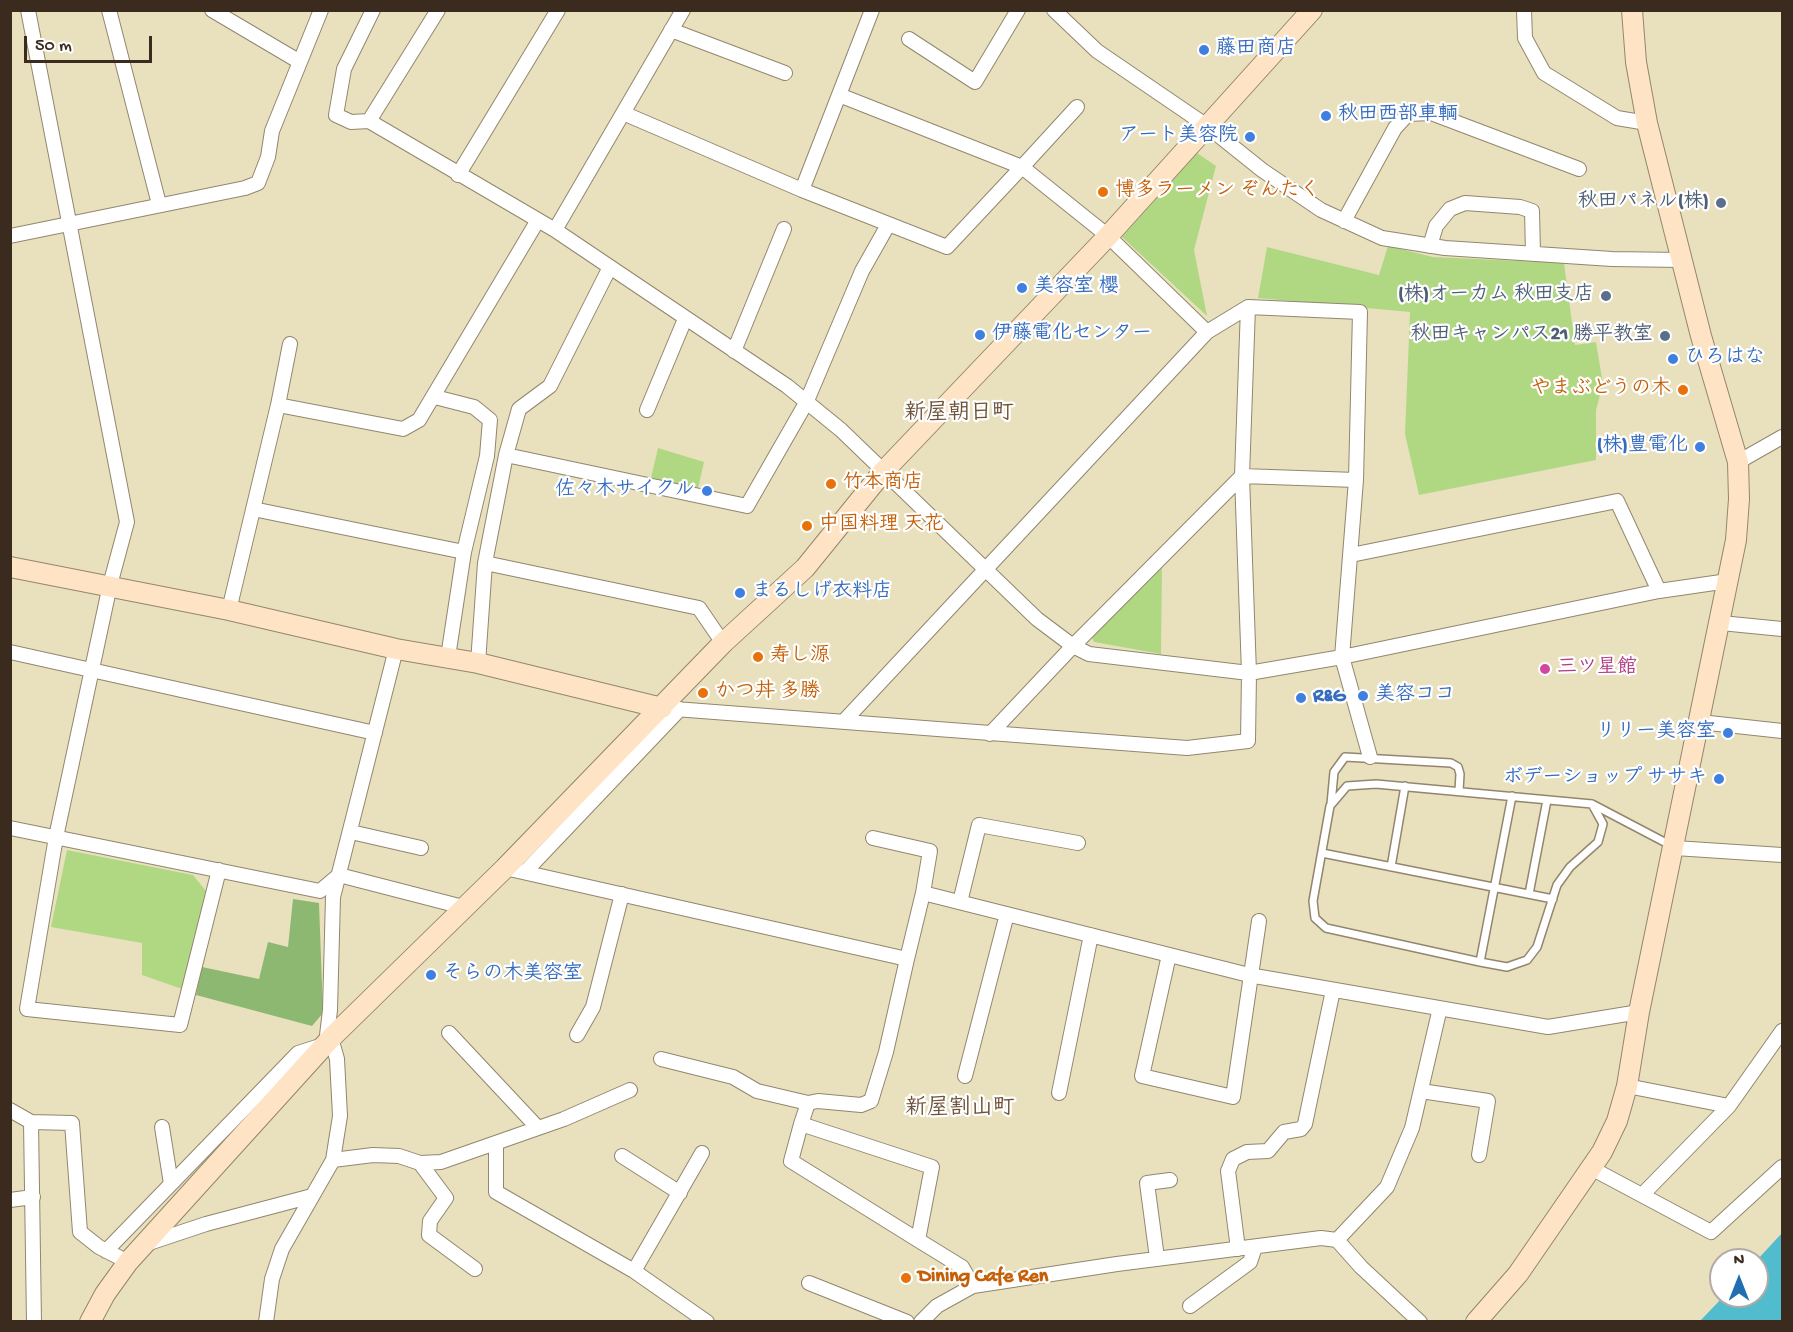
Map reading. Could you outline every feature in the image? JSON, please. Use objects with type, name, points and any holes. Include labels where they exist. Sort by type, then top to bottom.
[{"type":"street","points":[[28,10],[128,522],[110,585],[56,837],[27,1008],[180,1025],[219,870]]},
{"type":"street","points":[[109,10],[159,204]]},
{"type":"street","points":[[212,10],[300,62]]},
{"type":"street","points":[[10,236],[159,204],[245,189],[258,183],[268,157],[272,131],[321,10]]},
{"type":"street","points":[[373,10],[344,69],[336,115],[351,122],[369,121],[555,230],[609,269],[787,386],[841,430],[1037,619],[1073,646],[1089,654],[1249,673],[1342,657],[1659,591],[1728,581]]},
{"type":"street","points":[[369,121],[438,10]]},
{"type":"street","points":[[458,175],[558,10]]},
{"type":"street","points":[[555,230],[682,10]]},
{"type":"street","points":[[802,190],[872,10]]},
{"type":"street","points":[[909,39],[975,82],[1018,10]]},
{"type":"street","points":[[1054,10],[1097,51],[1207,126],[1262,170],[1321,210],[1382,238],[1430,246],[1533,254],[1682,260]]},
{"type":"street","points":[[525,872],[671,709],[723,643],[805,568],[882,472],[1108,236],[1312,10]]},
{"type":"street","points":[[1524,10],[1525,38],[1544,73],[1617,118],[1647,123]]},
{"type":"street","points":[[1476,1322],[1518,1274],[1591,1167],[1617,1121],[1627,1086],[1639,1012],[1721,623],[1739,499],[1737,462],[1647,123],[1636,62],[1632,10]]},
{"type":"street","points":[[671,30],[785,73]]},
{"type":"street","points":[[839,95],[1022,167],[1108,236],[1207,332]]},
{"type":"street","points":[[623,113],[802,190],[947,247],[1077,107]]},
{"type":"street","points":[[1344,221],[1395,128],[1408,114],[1431,112],[1579,169]]},
{"type":"street","points":[[1430,246],[1437,226],[1450,209],[1465,203],[1532,211],[1533,254]]},
{"type":"street","points":[[278,405],[403,429],[419,420],[435,397],[538,220]]},
{"type":"street","points":[[506,455],[747,506],[806,403],[862,271],[888,225]]},
{"type":"street","points":[[734,351],[784,229]]},
{"type":"street","points":[[478,663],[485,563],[506,455],[519,409],[550,386],[609,269]]},
{"type":"street","points":[[10,567],[229,609],[396,649],[478,663],[671,709],[845,720],[884,726],[1187,748],[1248,741],[1249,673],[1242,476],[1248,307]]},
{"type":"street","points":[[845,720],[984,568],[1207,332],[1248,307],[1360,312],[1356,480],[1342,657],[1370,757]]},
{"type":"street","points":[[647,410],[685,319]]},
{"type":"street","points":[[229,609],[278,405],[290,344]]},
{"type":"street","points":[[435,397],[474,407],[490,420],[487,456],[464,552],[448,657]]},
{"type":"street","points":[[1737,462],[1782,437]]},
{"type":"street","points":[[990,734],[1073,646],[1242,476],[1356,480]]},
{"type":"street","points":[[1351,555],[1617,501],[1659,591]]},
{"type":"street","points":[[253,509],[464,552]]},
{"type":"street","points":[[485,563],[699,608],[723,643]]},
{"type":"street","points":[[1721,623],[1782,629]]},
{"type":"street","points":[[266,1322],[272,1279],[282,1249],[333,1160],[340,1116],[337,1059],[328,1041],[332,919],[339,875],[396,649]]},
{"type":"street","points":[[10,652],[375,733]]},
{"type":"street","points":[[90,1322],[105,1294],[128,1262],[328,1041],[463,907],[671,709]]},
{"type":"street","points":[[1700,722],[1782,731]]},
{"type":"street","points":[[960,902],[979,825],[1078,843]]},
{"type":"street","points":[[10,828],[320,891],[339,875]]},
{"type":"street","points":[[351,832],[421,848]]},
{"type":"street","points":[[662,1059],[733,1077],[757,1091],[808,1102],[861,1105],[871,1101],[886,1052],[930,851],[873,838]]},
{"type":"street","points":[[1675,848],[1782,855]]},
{"type":"street","points":[[505,868],[907,959]]},
{"type":"street","points":[[339,875],[463,907]]},
{"type":"street","points":[[922,893],[1249,975],[1548,1027],[1639,1012]]},
{"type":"street","points":[[577,1035],[593,1007],[622,894]]},
{"type":"street","points":[[965,1076],[1007,914]]},
{"type":"street","points":[[1170,955],[1142,1076],[1233,1097],[1249,975],[1259,921]]},
{"type":"street","points":[[1059,1093],[1091,935]]},
{"type":"street","points":[[1238,1249],[1228,1171],[1233,1159],[1247,1152],[1268,1151],[1284,1132],[1301,1129],[1305,1124],[1333,990]]},
{"type":"street","points":[[1337,1240],[1387,1187],[1412,1128],[1440,1008]]},
{"type":"street","points":[[1641,1195],[1729,1106],[1782,1031]]},
{"type":"street","points":[[449,1033],[538,1128]]},
{"type":"street","points":[[106,1251],[298,1053],[328,1041]]},
{"type":"street","points":[[1627,1086],[1729,1106]]},
{"type":"street","points":[[333,1160],[373,1155],[399,1156],[420,1163],[441,1162],[538,1128],[630,1090]]},
{"type":"street","points":[[1421,1091],[1488,1101],[1479,1155]]},
{"type":"street","points":[[808,1102],[791,1161],[962,1267],[973,1286]]},
{"type":"street","points":[[10,1110],[31,1122],[72,1123],[80,1232],[106,1251],[128,1262]]},
{"type":"street","points":[[31,1122],[34,1322]]},
{"type":"street","points":[[801,1124],[932,1167],[918,1240]]},
{"type":"street","points":[[162,1127],[171,1184]]},
{"type":"street","points":[[496,1143],[496,1192],[634,1271],[706,1322]]},
{"type":"street","points":[[634,1271],[702,1153]]},
{"type":"street","points":[[622,1156],[680,1193]]},
{"type":"street","points":[[420,1163],[446,1198],[430,1221],[429,1235],[475,1269]]},
{"type":"street","points":[[1591,1167],[1711,1232],[1782,1167]]},
{"type":"street","points":[[1157,1258],[1147,1183],[1170,1180]]},
{"type":"street","points":[[144,1245],[206,1224],[312,1196]]},
{"type":"street","points":[[10,1200],[33,1197]]},
{"type":"street","points":[[921,1322],[936,1306],[973,1286],[1157,1258],[1321,1238],[1337,1240],[1361,1267],[1420,1322]]},
{"type":"street","points":[[1190,1306],[1250,1262],[1255,1247]]},
{"type":"street","points":[[809,1283],[907,1322]]},
{"type":"lane","points":[[1459,791],[1460,774],[1458,767],[1451,763],[1345,757],[1334,772],[1313,901],[1315,918],[1326,928],[1480,962],[1507,967],[1527,960],[1537,947],[1557,885],[1570,867],[1598,842],[1603,824],[1592,804]]},
{"type":"lane","points":[[1330,806],[1347,786],[1376,784],[1592,804],[1675,848]]},
{"type":"lane","points":[[1391,867],[1405,786]]},
{"type":"lane","points":[[1480,962],[1512,796]]},
{"type":"lane","points":[[1529,894],[1547,800]]},
{"type":"lane","points":[[1322,853],[1553,899]]},
{"type":"green space","points":[[1197,153],[1216,166],[1194,250],[1207,316],[1122,237]]},
{"type":"green space","points":[[1388,246],[1433,257],[1564,263],[1575,345],[1596,342],[1603,384],[1596,410],[1596,460],[1419,495],[1405,434],[1410,312],[1258,298],[1267,247],[1379,275]]},
{"type":"green space","points":[[658,448],[704,462],[697,493],[650,482]]},
{"type":"green space","points":[[1162,568],[1161,654],[1094,642],[1091,635]]},
{"type":"green space","points":[[67,850],[193,875],[206,891],[182,989],[142,975],[142,943],[51,927]]},
{"type":"green space","points":[[293,899],[319,903],[323,1013],[312,1026],[196,995],[202,967],[259,979],[268,942],[288,947]]},
{"type":"water","points":[[1782,1233],[1782,1321],[1700,1321],[1712,1308],[1769,1308],[1768,1248]]},
{"type":"place","name":"藤田商店","points":[[1204,50]]},
{"type":"place","name":"秋田西部車輌","points":[[1326,116]]},
{"type":"place","name":"アート美容院","points":[[1250,137]]},
{"type":"place","name":"博多ラーメン ぞんたく","points":[[1103,192]]},
{"type":"place","name":"秋田パネル(株)","points":[[1721,203]]},
{"type":"place","name":"美容室 櫻","points":[[1022,288]]},
{"type":"place","name":"(株)オーカム 秋田支店","points":[[1606,296]]},
{"type":"place","name":"伊藤電化センター","points":[[980,335]]},
{"type":"place","name":"秋田キャンパス21 勝平教室","points":[[1665,336]]},
{"type":"place","name":"ひろはな","points":[[1673,359]]},
{"type":"place","name":"やまぶどうの木","points":[[1683,390]]},
{"type":"place","name":"(株)豊電化","points":[[1700,447]]},
{"type":"place","name":"竹本商店","points":[[831,484]]},
{"type":"place","name":"佐々木サイクル","points":[[707,491]]},
{"type":"place","name":"中国料理 天花","points":[[807,526]]},
{"type":"place","name":"まるしげ衣料店","points":[[740,593]]},
{"type":"place","name":"寿し源","points":[[758,657]]},
{"type":"place","name":"三ツ星館","points":[[1545,669]]},
{"type":"place","name":"かつ丼 多勝","points":[[703,693]]},
{"type":"place","name":"美容ココ","points":[[1363,696]]},
{"type":"place","name":"R&G","points":[[1301,698]]},
{"type":"place","name":"リリー美容室","points":[[1728,733]]},
{"type":"place","name":"ボデーショップ ササキ","points":[[1719,779]]},
{"type":"place","name":"そらの木美容室","points":[[431,975]]},
{"type":"place","name":"Dining Cafe Ren","points":[[906,1278]]},
{"type":"district","name":"新屋朝日町","points":[[959,415]]},
{"type":"district","name":"新屋割山町","points":[[960,1110]]}]
